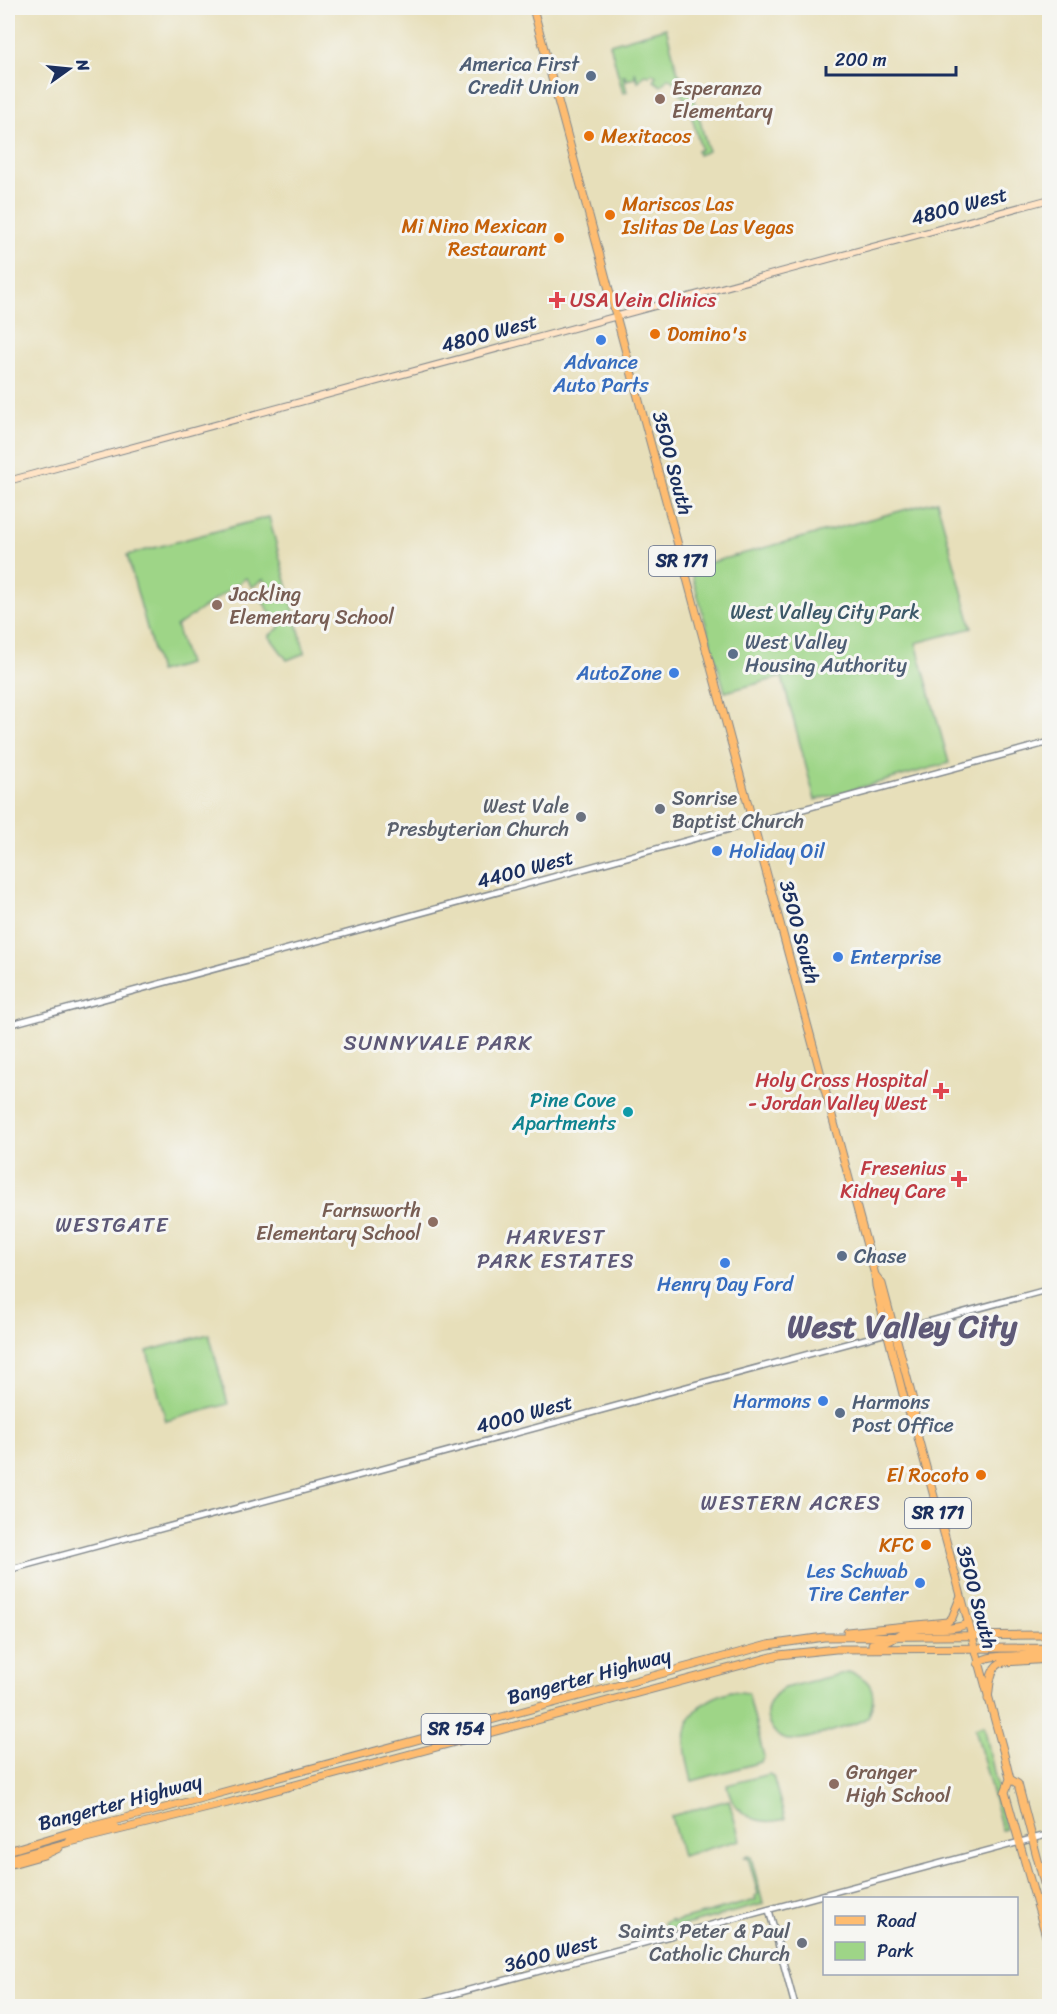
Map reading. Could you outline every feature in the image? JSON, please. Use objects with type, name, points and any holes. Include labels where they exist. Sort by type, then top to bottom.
[{"type":"main road","name":"3500 South","points":[[533,8],[876,1275],[876,1286],[915,1408],[914,1423],[1010,1779],[1005,1792],[1050,1950]]},
{"type":"main road","name":"4800 West","points":[[8,481],[1050,199]]},
{"type":"main road","points":[[768,1645],[818,1634],[945,1623],[952,1618],[960,1598]]},
{"type":"main road","points":[[818,1650],[840,1644],[881,1644],[913,1629],[948,1628],[967,1624]]},
{"type":"main road","name":"Bangerter Highway","points":[[8,1851],[85,1828],[768,1645],[825,1637],[1050,1635]]},
{"type":"main road","points":[[978,1663],[997,1657],[1034,1656],[1049,1648]]},
{"type":"main road","name":"Bangerter Highway","points":[[8,1859],[228,1803],[755,1660],[818,1650],[1049,1648]]},
{"type":"main road","points":[[988,1699],[993,1669],[997,1664],[1050,1659]]},
{"type":"main road","name":"3500 South","points":[[1010,1779],[1018,1784],[1050,1906]]},
{"type":"main road","points":[[8,1865],[51,1852],[77,1835],[154,1815],[161,1809]]},
{"type":"street","name":"4400 West","points":[[8,1025],[1050,742]]},
{"type":"street","name":"4000 West","points":[[8,1570],[1050,1289]]},
{"type":"street","name":"3600 West","points":[[409,2007],[1050,1834]]},
{"type":"street","points":[[769,1910],[795,2007]]},
{"type":"green space","points":[[666,28],[678,73],[690,83],[708,151],[698,155],[697,151],[701,149],[691,114],[687,114],[683,96],[680,94],[684,89],[668,78],[661,86],[653,80],[656,76],[652,73],[649,76],[645,74],[638,82],[635,72],[635,78],[626,80],[623,75],[627,92],[623,93],[610,44]]},
{"type":"green space","name":"West Valley City Park","points":[[937,501],[972,628],[916,643],[949,763],[815,800],[782,677],[725,692],[690,568]]},
{"type":"green space","points":[[269,517],[305,653],[287,660],[269,636],[280,627],[261,599],[272,591],[264,579],[252,587],[246,578],[176,625],[188,664],[159,672],[127,555]]},
{"type":"green space","points":[[209,1334],[228,1404],[166,1421],[147,1351]]},
{"type":"green space","points":[[848,1672],[863,1678],[871,1688],[873,1701],[868,1717],[860,1722],[800,1739],[784,1739],[774,1731],[767,1713],[770,1701],[777,1693],[784,1688]]},
{"type":"green space","points":[[731,1691],[748,1693],[764,1757],[761,1762],[692,1781],[685,1737],[688,1725],[701,1705]]},
{"type":"green space","points":[[984,1725],[1006,1829],[1002,1830],[975,1728]]},
{"type":"green space","points":[[769,1774],[773,1776],[785,1819],[765,1821],[748,1816],[735,1804],[730,1795],[727,1785]]},
{"type":"green space","points":[[729,1800],[740,1840],[682,1856],[671,1816]]},
{"type":"green space","points":[[748,1855],[751,1857],[763,1904],[666,1930],[664,1923],[672,1919],[673,1922],[756,1900],[755,1896],[758,1894],[748,1857],[744,1857]]},
{"type":"place","name":"America First Credit Union","points":[[591,76]]},
{"type":"place","name":"Esperanza Elementary","points":[[660,99]]},
{"type":"place","name":"Mexitacos","points":[[589,136]]},
{"type":"place","name":"Mariscos Las Islitas De Las Vegas","points":[[610,215]]},
{"type":"place","name":"Mi Nino Mexican Restaurant","points":[[559,238]]},
{"type":"place","name":"USA Vein Clinics","points":[[557,300]]},
{"type":"place","name":"Domino's","points":[[655,334]]},
{"type":"place","name":"Advance Auto Parts","points":[[601,340]]},
{"type":"place","name":"Jackling Elementary School","points":[[217,605]]},
{"type":"place","name":"West Valley Housing Authority","points":[[733,654]]},
{"type":"place","name":"AutoZone","points":[[674,673]]},
{"type":"place","name":"Sonrise Baptist Church","points":[[660,809]]},
{"type":"place","name":"West Vale Presbyterian Church","points":[[581,817]]},
{"type":"place","name":"Holiday Oil","points":[[717,851]]},
{"type":"place","name":"Enterprise","points":[[838,957]]},
{"type":"place","name":"Holy Cross Hospital - Jordan Valley West","points":[[941,1091]]},
{"type":"place","name":"Pine Cove Apartments","points":[[628,1112]]},
{"type":"place","name":"Fresenius Kidney Care","points":[[959,1179]]},
{"type":"place","name":"Farnsworth Elementary School","points":[[433,1222]]},
{"type":"place","name":"Chase","points":[[842,1256]]},
{"type":"place","name":"Henry Day Ford","points":[[725,1263]]},
{"type":"place","name":"Harmons","points":[[823,1401]]},
{"type":"place","name":"Harmons Post Office","points":[[840,1413]]},
{"type":"place","name":"El Rocoto","points":[[981,1475]]},
{"type":"place","name":"KFC","points":[[926,1545]]},
{"type":"place","name":"Les Schwab Tire Center","points":[[920,1583]]},
{"type":"place","name":"Granger High School","points":[[834,1784]]},
{"type":"place","name":"Saints Peter & Paul Catholic Church","points":[[802,1943]]},
{"type":"district","name":"SUNNYVALE PARK","points":[[438,1043]]},
{"type":"district","name":"WESTGATE","points":[[112,1225]]},
{"type":"district","name":"HARVEST PARK ESTATES","points":[[556,1249]]},
{"type":"district","name":"West Valley City","points":[[902,1326]]},
{"type":"district","name":"WESTERN ACRES","points":[[791,1503]]}]
